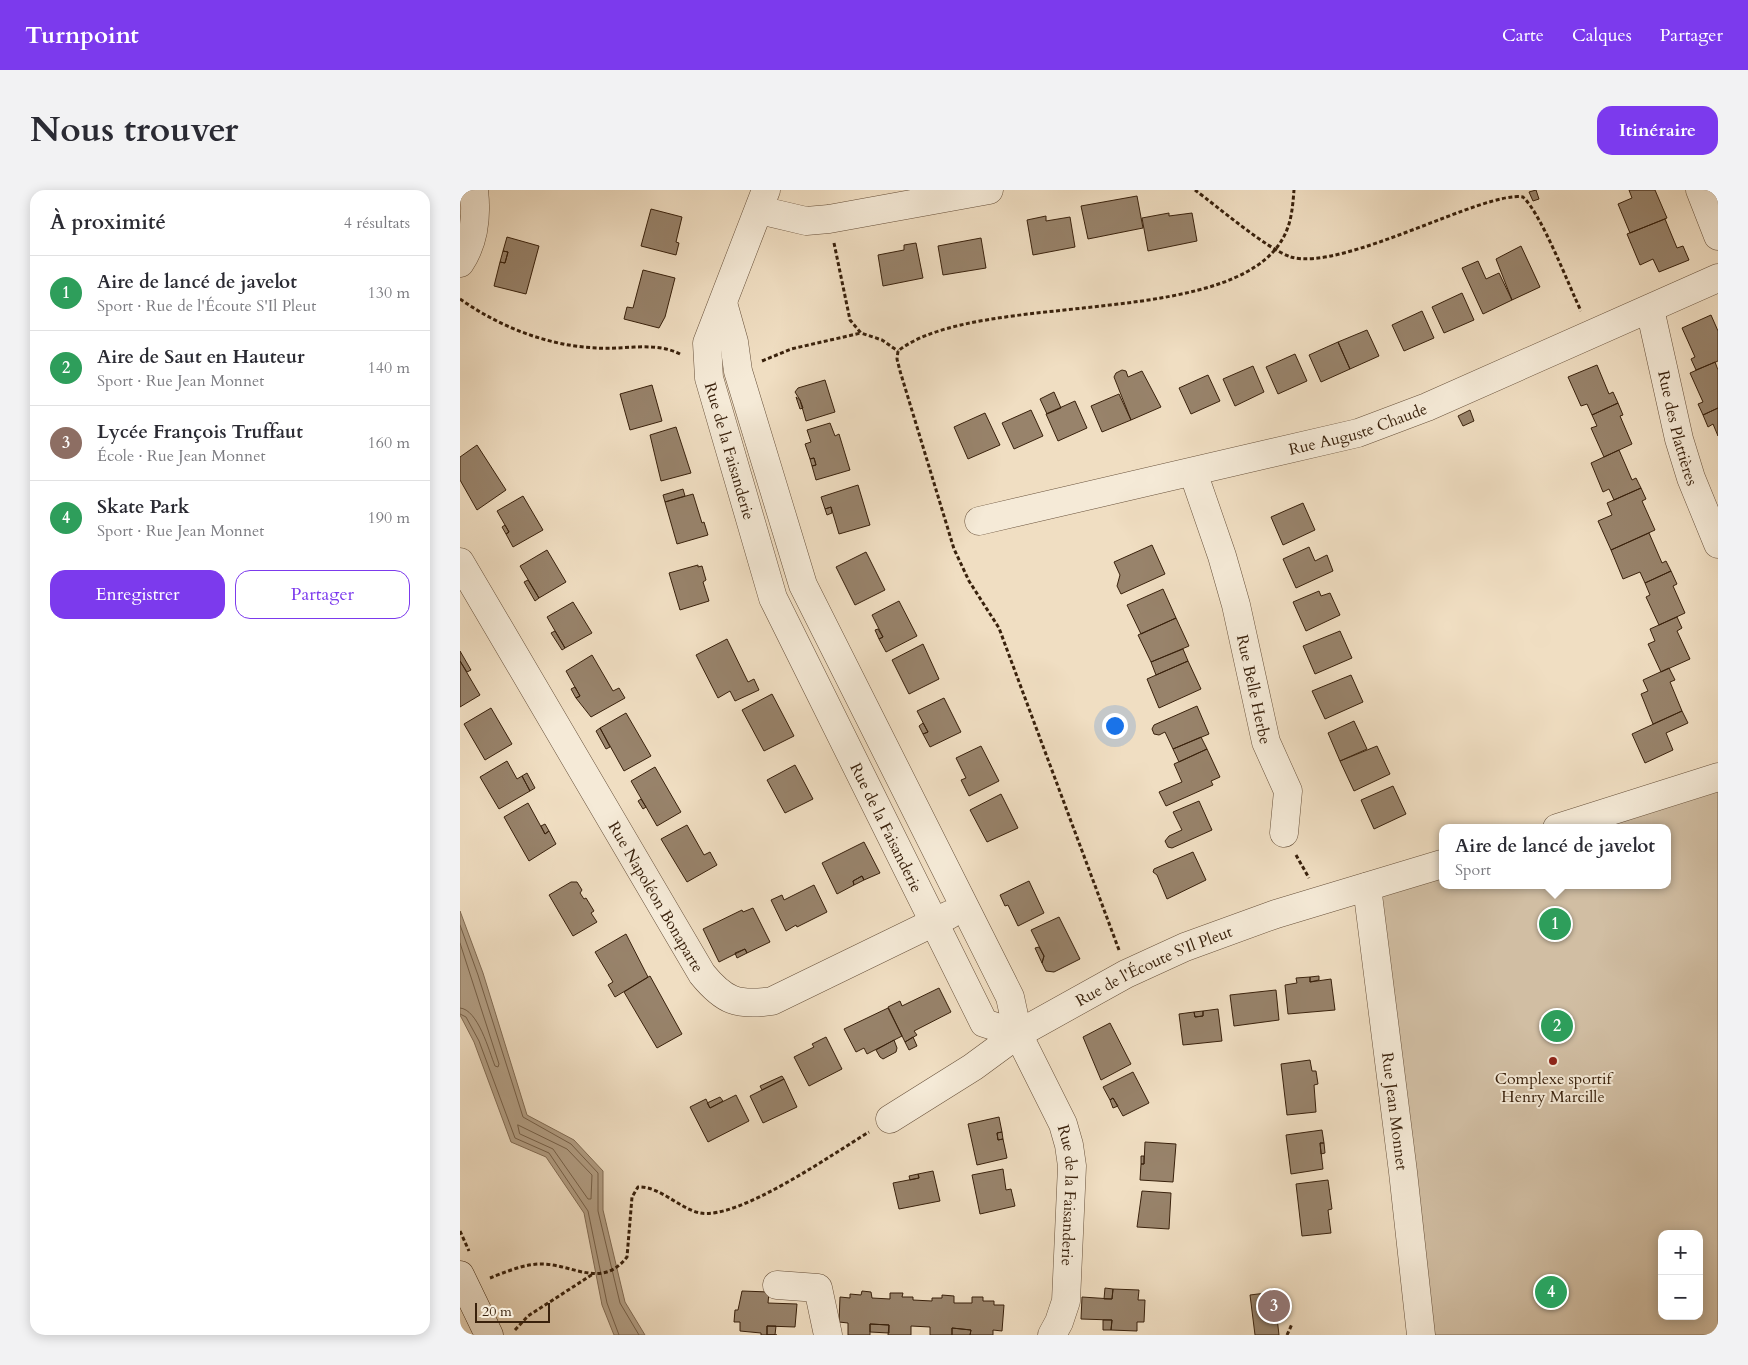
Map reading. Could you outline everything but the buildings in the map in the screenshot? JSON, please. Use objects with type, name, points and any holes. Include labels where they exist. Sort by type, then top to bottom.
[{"type":"street","points":[[460,263],[471,242],[475,225],[474,190]]},
{"type":"street","points":[[762,200],[806,221],[830,219],[989,190]]},
{"type":"street","points":[[1700,190],[1718,236]]},
{"type":"street","name":"Rue de la Faisanderie","points":[[762,200],[707,343],[709,378],[774,598],[984,1024],[1018,1034]]},
{"type":"street","name":"Rue Auguste Chaude","points":[[979,521],[1358,433],[1382,425],[1718,278]]},
{"type":"street","name":"Rue de la Faisanderie","points":[[723,303],[734,342],[738,370],[804,585],[1010,997],[1018,1034],[1063,1124],[1072,1166],[1066,1301],[1059,1322],[1052,1335]]},
{"type":"street","name":"Rue des Plattières","points":[[1650,308],[1679,439],[1691,478],[1718,544]]},
{"type":"street","name":"Rue Belle Herbe","points":[[1193,472],[1234,597],[1266,742],[1288,791],[1284,833]]},
{"type":"street","name":"Rue Napoléon Bonaparte","points":[[460,562],[702,974],[716,991],[733,1001],[753,1004],[772,1002],[966,907]]},
{"type":"street","points":[[774,598],[804,585]]},
{"type":"street","points":[[1570,824],[1718,777]]},
{"type":"street","name":"Rue de l'Écoute S'Il Pleut","points":[[890,1119],[973,1067],[1018,1034],[1126,974],[1228,930],[1439,865]]},
{"type":"street","name":"Rue Jean Monnet","points":[[1367,887],[1403,1172],[1421,1335]]},
{"type":"street","points":[[460,1275],[489,1335]]},
{"type":"street","points":[[777,1285],[818,1288],[828,1335]]},
{"type":"path","points":[[1195,190],[1275,249],[1292,257],[1310,257],[1327,254],[1354,244]]},
{"type":"path","points":[[1126,974],[1121,955],[999,628],[969,581],[954,550],[900,371],[897,359],[898,351],[908,343],[929,334],[960,326],[1007,317],[1113,306],[1198,290],[1243,274],[1261,262],[1275,249],[1288,229],[1294,190]]},
{"type":"path","points":[[1514,191],[1522,196],[1535,213],[1591,334]]},
{"type":"path","points":[[830,219],[850,320],[861,333]]},
{"type":"path","points":[[460,299],[500,322],[536,338],[597,348],[638,346],[676,352],[684,356]]},
{"type":"path","points":[[738,370],[791,349],[861,333],[882,340],[898,351]]},
{"type":"path","points":[[1284,833],[1321,900]]},
{"type":"path","points":[[489,1279],[506,1272],[542,1264],[593,1274],[606,1274],[621,1264],[627,1257],[632,1197],[638,1187],[648,1186],[684,1207],[702,1213],[717,1213],[740,1206],[793,1178],[890,1119]]},
{"type":"path","points":[[511,1335],[528,1316],[593,1274]]},
{"type":"path","points":[[1287,1335],[1292,1324]]},
{"type":"shaded area","name":"Complexe sportif Henry Marcille","points":[[1718,777],[1718,1335],[1422,1335],[1368,887],[1439,865],[1439,889],[1671,889],[1671,824],[1570,824]]},
{"type":"water","points":[[460,911],[483,973],[527,1115],[574,1140],[603,1171],[603,1210],[625,1302],[645,1335],[614,1335],[602,1305],[584,1213],[546,1157],[511,1142],[474,1042],[460,1015]]},
{"type":"place","name":"Aire de lancé de javelot","points":[[1555,924]]},
{"type":"place","name":"Aire de Saut en Hauteur","points":[[1557,1026]]},
{"type":"place","name":"Complexe sportif Henry Marcille","points":[[1553,1061]]},
{"type":"place","name":"Skate Park","points":[[1551,1292]]},
{"type":"place","name":"Lycée François Truffaut","points":[[1274,1306]]}]
